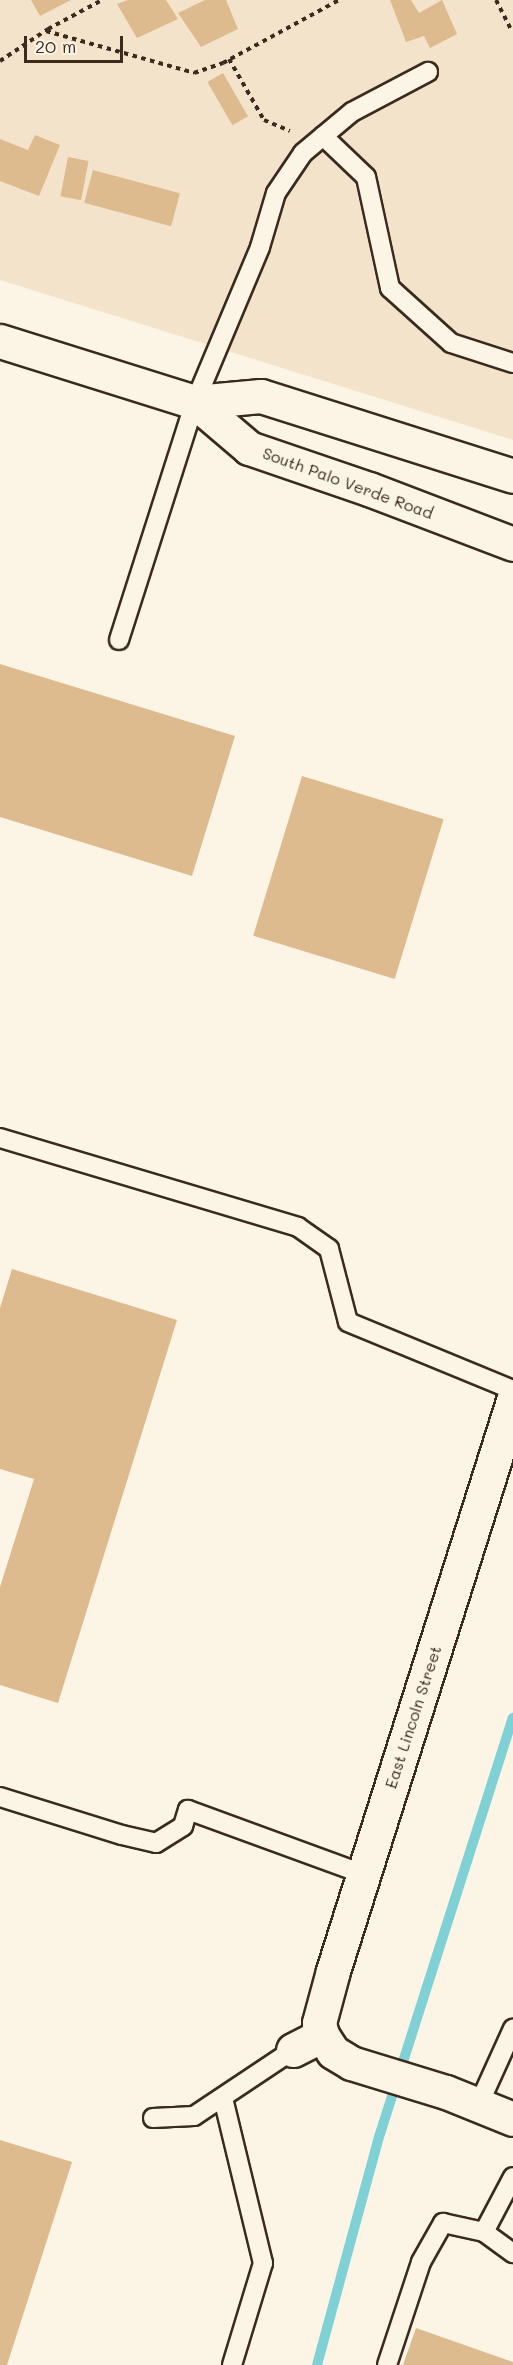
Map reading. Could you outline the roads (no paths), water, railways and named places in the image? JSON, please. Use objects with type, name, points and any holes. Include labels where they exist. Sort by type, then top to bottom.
[{"type":"street","name":"South Palo Verde Road","points":[[0,341],[195,402],[261,396],[513,477]]},
{"type":"street","name":"South Palo Verde Road","points":[[195,402],[249,448],[369,489],[513,544]]},
{"type":"street","name":"East Lincoln Street","points":[[322,2035],[319,2023],[323,2003],[513,1401]]},
{"type":"street","points":[[293,2050],[322,2035],[333,2052],[351,2063],[446,2092],[513,2119]]},
{"type":"lane","points":[[119,640],[195,402],[260,247],[276,193],[303,153],[352,112],[428,72]]},
{"type":"lane","points":[[318,140],[366,177],[390,288],[451,343],[513,363]]},
{"type":"lane","points":[[0,1138],[298,1227],[329,1249],[348,1323],[513,1390]]},
{"type":"lane","points":[[0,1797],[122,1835],[156,1843],[183,1826],[188,1810],[363,1874]]},
{"type":"lane","points":[[478,2106],[513,2029]]},
{"type":"lane","points":[[153,2118],[194,2116],[293,2050]]},
{"type":"lane","points":[[223,2098],[263,2263],[232,2365]]},
{"type":"lane","points":[[484,2232],[513,2177]]},
{"type":"lane","points":[[387,2365],[421,2262],[443,2223],[484,2232],[513,2253]]},
{"type":"waterway","points":[[317,2365],[379,2137],[513,1718]]}]
